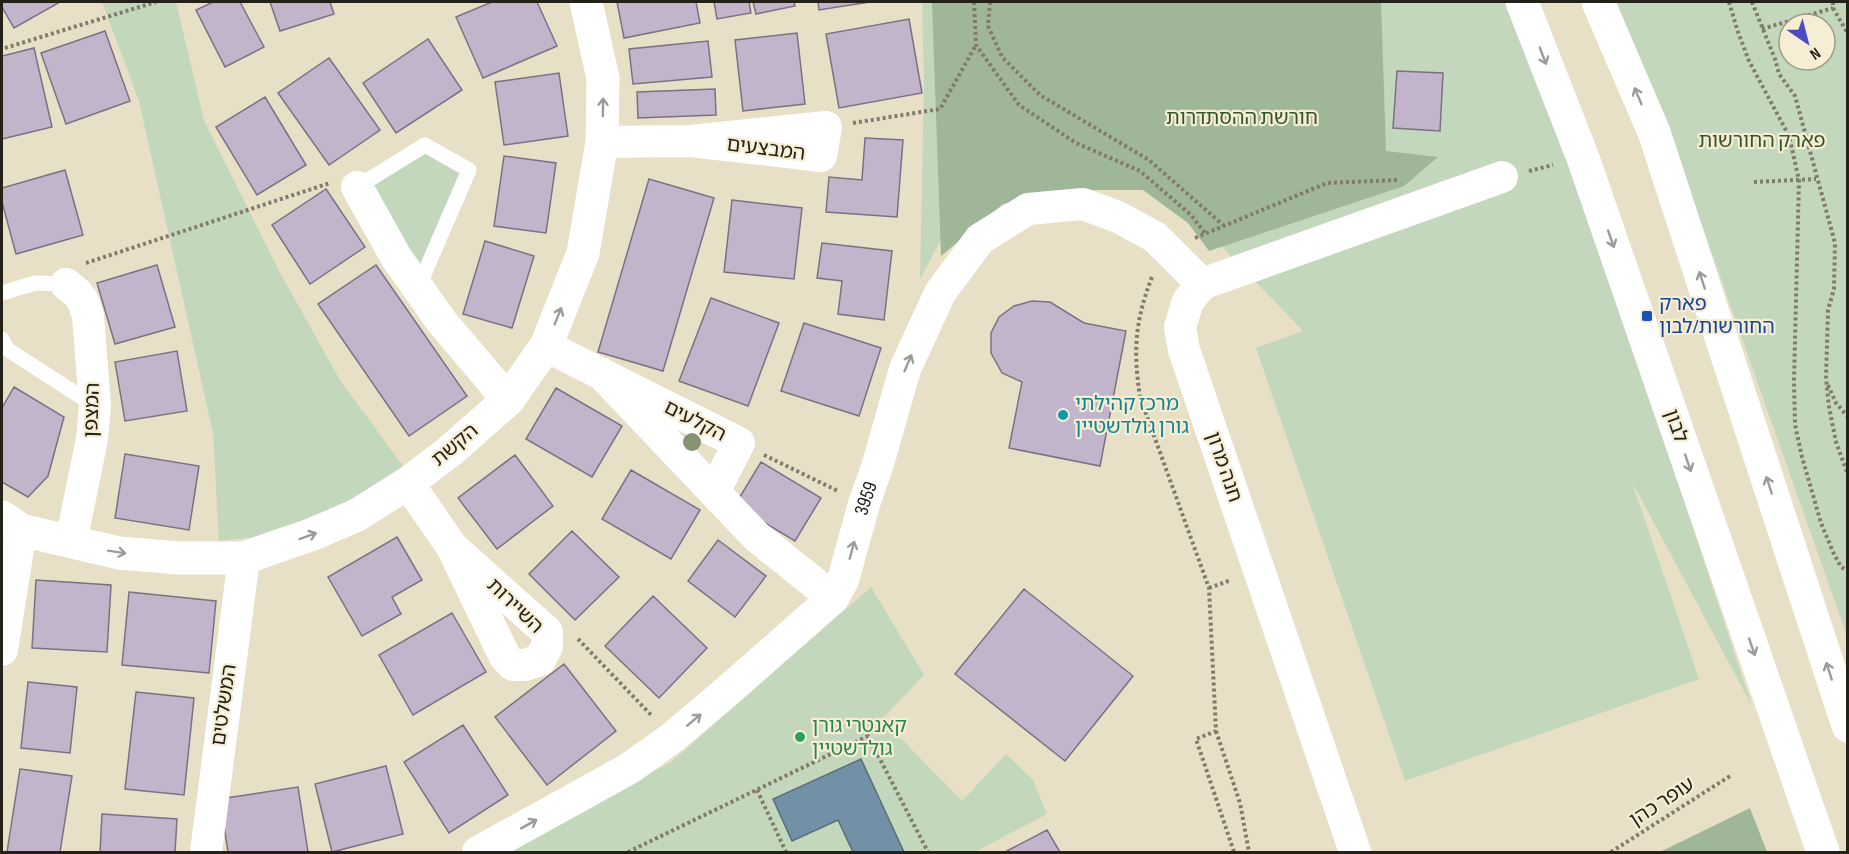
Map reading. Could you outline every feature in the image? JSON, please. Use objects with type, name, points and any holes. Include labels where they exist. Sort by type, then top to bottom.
[{"type":"main road","name":"הקשת","points":[[11,523],[71,542],[118,553],[178,558],[244,558],[313,534],[357,515],[408,483],[450,452],[508,400],[546,346],[583,253],[602,142],[603,78],[586,2]]},
{"type":"main road","name":"לבון","points":[[1522,2],[1583,158],[1823,852]]},
{"type":"main road","points":[[1598,2],[1654,132],[1848,726]]},
{"type":"street","name":"המבצעים","points":[[602,142],[690,141],[826,127]]},
{"type":"street","points":[[1202,284],[1502,177]]},
{"type":"street","points":[[357,187],[396,257],[442,322],[508,400]]},
{"type":"street","name":"3959","points":[[478,852],[630,768],[673,737],[833,598],[843,580],[905,369],[940,293],[980,239],[1028,209],[1083,204],[1118,217],[1155,237],[1202,284]]},
{"type":"street","name":"המצפן","points":[[66,284],[77,292],[88,316],[95,406],[92,439],[71,542]]},
{"type":"street","name":"חנה מרון","points":[[1202,284],[1188,301],[1180,327],[1184,350],[1355,852]]},
{"type":"street","name":"הקלעים","points":[[546,346],[739,443],[714,492]]},
{"type":"street","name":"הקלעים","points":[[601,373],[757,537],[833,598]]},
{"type":"street","name":"השיירות","points":[[408,483],[452,547],[505,657],[513,665],[525,665],[540,660],[548,646],[547,632],[452,547]]},
{"type":"street","points":[[2,650],[11,523]]},
{"type":"street","name":"המשלטים","points":[[206,852],[244,558]]},
{"type":"lane","points":[[357,187],[425,145],[469,170],[418,288]]},
{"type":"lane","points":[[2,293],[35,283],[66,284]]},
{"type":"lane","points":[[2,339],[7,349],[95,406]]},
{"type":"path","points":[[5,48],[156,2]]},
{"type":"path","points":[[826,127],[940,109],[976,45],[974,2]]},
{"type":"path","points":[[990,2],[988,26],[1002,57],[1040,95],[1149,160],[1224,225]]},
{"type":"path","points":[[1730,2],[1749,61],[1789,136],[1799,180],[1794,358],[1795,425],[1821,524],[1841,567],[1848,571]]},
{"type":"path","points":[[1752,2],[1779,74],[1795,96],[1835,243],[1834,289],[1827,310],[1826,378],[1836,442],[1848,475]]},
{"type":"path","points":[[1833,2],[1833,8],[1848,34]]},
{"type":"path","points":[[1762,29],[1833,8]]},
{"type":"path","points":[[976,45],[1019,105],[1076,143],[1140,171],[1191,215],[1205,233]]},
{"type":"path","points":[[1502,177],[1583,158]]},
{"type":"path","points":[[66,284],[62,270],[349,177],[357,187]]},
{"type":"path","points":[[1754,182],[1816,179]]},
{"type":"path","points":[[1249,852],[1240,803],[1216,731],[1209,588],[1140,397],[1136,370],[1136,336],[1145,296],[1158,264],[1168,250],[1205,233],[1327,183],[1408,180]]},
{"type":"path","points":[[1826,378],[1836,403],[1848,417]]},
{"type":"path","points":[[739,443],[864,504]]},
{"type":"path","points":[[547,632],[572,633],[673,737]]},
{"type":"path","points":[[1216,731],[1196,739],[1234,852]]},
{"type":"path","points":[[628,852],[868,736],[928,852]]},
{"type":"path","name":"עופר כהן","points":[[1611,852],[1730,776]]},
{"type":"path","points":[[757,790],[786,852]]},
{"type":"green space","points":[[102,2],[176,2],[204,120],[278,269],[340,380],[405,469],[352,503],[255,537],[219,541],[213,433],[139,101]]},
{"type":"green space","points":[[922,2],[1508,2],[1573,166],[1752,706],[1632,482],[1699,679],[1405,781],[1256,348],[1303,331],[1208,232],[1134,164],[953,218],[920,279],[924,83]]},
{"type":"green space","name":"חורשת ההסתדרות","points":[[932,2],[1381,2],[1386,151],[1438,157],[1404,186],[1209,251],[1188,223],[1143,190],[1084,190],[1003,204],[941,256]]},
{"type":"green space","name":"פארק החורשות","points":[[1617,2],[1847,2],[1847,636],[1667,126]]},
{"type":"green space","points":[[425,145],[469,170],[418,288],[357,187]]},
{"type":"green space","name":"קאנטרי גורן גולדשטיין","points":[[871,587],[924,675],[882,719],[962,801],[1006,754],[1033,780],[1047,814],[975,852],[494,852],[670,763]]},
{"type":"green space","points":[[1750,808],[1767,852],[1660,852]]},
{"type":"water","points":[[861,759],[904,852],[853,852],[838,820],[792,841],[773,799]]},
{"type":"building","points":[[2,2],[60,2],[14,28],[2,7]]},
{"type":"building","points":[[213,2],[240,2],[264,47],[225,67],[196,10]]},
{"type":"building","points":[[270,2],[330,2],[334,14],[280,31]]},
{"type":"building","points":[[492,2],[537,2],[557,46],[483,78],[456,17]]},
{"type":"building","points":[[617,2],[696,2],[700,23],[624,38]]},
{"type":"building","points":[[714,2],[749,2],[751,13],[717,19]]},
{"type":"building","points":[[753,2],[794,2],[795,6],[756,14]]},
{"type":"building","points":[[818,2],[870,2],[819,10]]},
{"type":"building","points":[[909,19],[922,93],[839,108],[826,34]]},
{"type":"building","points":[[105,31],[130,101],[66,124],[41,53]]},
{"type":"building","points":[[797,33],[805,104],[743,111],[735,40]]},
{"type":"building","points":[[428,39],[462,90],[396,133],[363,83]]},
{"type":"building","points":[[708,41],[712,77],[633,84],[629,49]]},
{"type":"building","points":[[34,48],[52,127],[2,139],[2,56]]},
{"type":"building","points":[[329,58],[380,130],[329,165],[278,93]]},
{"type":"building","points":[[1397,71],[1443,73],[1440,131],[1393,128]]},
{"type":"building","points":[[559,73],[568,136],[504,145],[495,82]]},
{"type":"building","points":[[715,89],[716,115],[638,118],[637,92]]},
{"type":"building","points":[[265,97],[306,165],[257,195],[216,127]]},
{"type":"building","points":[[865,138],[903,140],[897,217],[826,212],[829,177],[862,180]]},
{"type":"building","points":[[504,156],[556,163],[546,233],[494,226]]},
{"type":"building","points":[[65,170],[83,235],[16,254],[2,202],[2,188]]},
{"type":"building","points":[[649,179],[714,198],[663,371],[598,352]]},
{"type":"building","points":[[326,189],[365,247],[310,284],[272,225]]},
{"type":"building","points":[[732,200],[802,208],[794,279],[724,272]]},
{"type":"building","points":[[485,241],[534,256],[512,328],[463,314]]},
{"type":"building","points":[[822,243],[892,251],[884,320],[838,314],[842,281],[817,278]]},
{"type":"building","points":[[157,265],[175,327],[115,344],[97,283]]},
{"type":"building","points":[[376,265],[467,396],[409,436],[318,304]]},
{"type":"building","points":[[711,298],[779,323],[748,406],[679,381]]},
{"type":"building","name":"מרכז קהילתי גורן גולדשטיין","points":[[1032,301],[1050,302],[1084,323],[1126,331],[1100,466],[1009,448],[1022,382],[1002,373],[991,353],[991,333],[999,317],[1014,306]]},
{"type":"building","points":[[804,323],[881,348],[859,416],[781,391]]},
{"type":"building","points":[[177,351],[187,411],[125,421],[115,362]]},
{"type":"building","points":[[14,387],[64,417],[48,476],[28,497],[2,482],[2,408]]},
{"type":"building","points":[[556,388],[622,426],[592,477],[526,439]]},
{"type":"building","points":[[125,454],[199,466],[189,530],[115,518]]},
{"type":"building","points":[[515,455],[553,506],[497,549],[458,498]]},
{"type":"building","points":[[761,462],[821,498],[795,541],[735,505]]},
{"type":"building","points":[[631,470],[700,510],[671,559],[602,519]]},
{"type":"building","points":[[572,531],[619,577],[575,620],[529,574]]},
{"type":"building","points":[[397,537],[422,580],[392,597],[401,614],[362,636],[328,577]]},
{"type":"building","points":[[718,540],[766,576],[735,617],[688,581]]},
{"type":"building","points":[[36,580],[111,585],[107,652],[32,648]]},
{"type":"building","points":[[1024,589],[1133,676],[1065,761],[955,674]]},
{"type":"building","points":[[129,592],[216,601],[209,673],[122,665]]},
{"type":"building","points":[[653,596],[707,648],[659,698],[605,646]]},
{"type":"building","points":[[452,613],[486,672],[413,715],[379,655]]},
{"type":"building","points":[[564,664],[616,731],[547,785],[495,717]]},
{"type":"building","points":[[28,682],[77,687],[70,753],[21,748]]},
{"type":"building","points":[[136,692],[194,698],[184,795],[125,789]]},
{"type":"building","points":[[463,725],[508,795],[449,833],[404,762]]},
{"type":"building","points":[[386,766],[403,834],[332,852],[315,784]]},
{"type":"building","points":[[20,769],[72,776],[60,852],[7,852]]},
{"type":"building","points":[[298,787],[308,852],[228,852],[220,799]]},
{"type":"building","points":[[102,814],[177,819],[175,852],[100,852]]},
{"type":"building","points":[[1047,830],[1060,852],[1005,852]]},
{"type":"place","name":"פארק החורשות/לבון","points":[[1647,316]]},
{"type":"place","name":"מרכז קהילתי גורן גולדשטיין","points":[[1063,415]]},
{"type":"place","name":"קאנטרי גורן גולדשטיין","points":[[800,737]]}]
